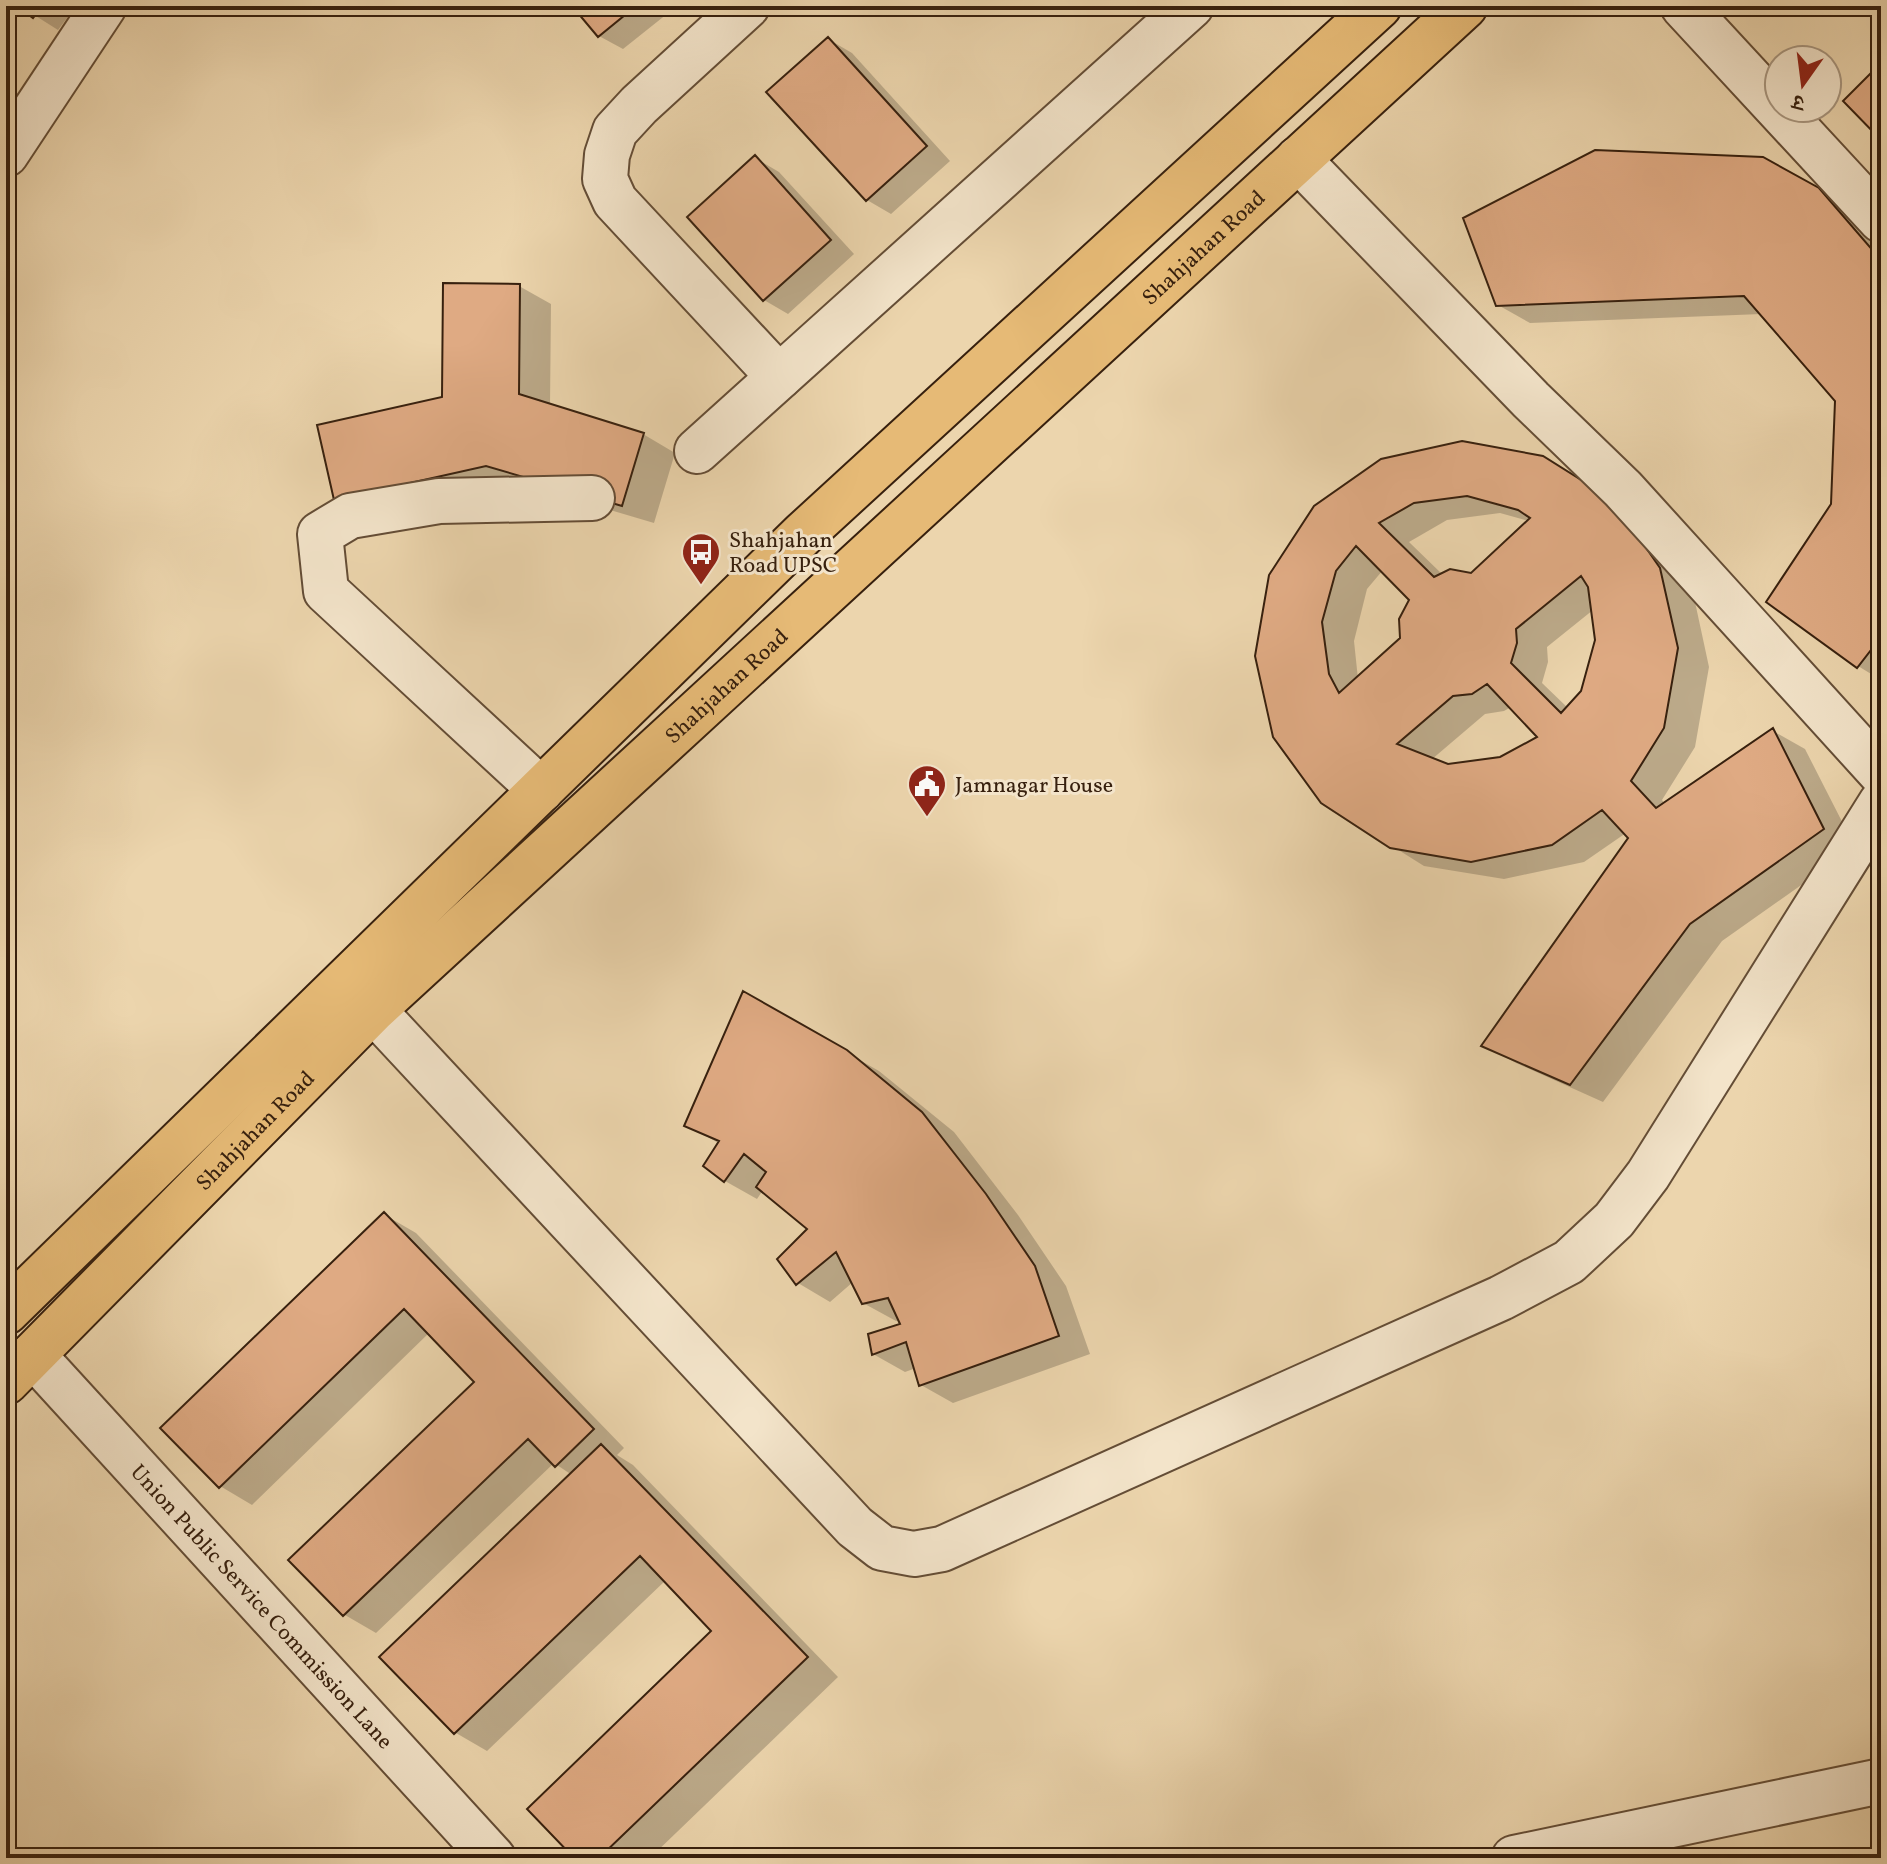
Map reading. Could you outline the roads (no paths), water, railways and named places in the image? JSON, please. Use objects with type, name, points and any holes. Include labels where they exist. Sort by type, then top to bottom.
[{"type":"main road","name":"Shahjahan Road","points":[[6,1312],[803,534],[1379,6]]},
{"type":"main road","name":"Shahjahan Road","points":[[20,1369],[373,1010],[1465,6]]},
{"type":"street","points":[[6,154],[104,6]]},
{"type":"street","points":[[747,6],[615,131],[607,155],[605,179],[615,201],[779,377]]},
{"type":"street","points":[[697,451],[1191,6]]},
{"type":"street","points":[[1683,6],[1881,220]]},
{"type":"street","points":[[1298,159],[1531,400],[1623,489],[1881,773]]},
{"type":"street","points":[[541,790],[326,591],[320,534],[350,516],[439,501],[592,498]]},
{"type":"street","points":[[373,1010],[855,1527],[882,1548],[914,1554],[957,1543],[1501,1298],[1569,1262],[1614,1220],[1648,1175],[1881,803]]},
{"type":"street","name":"Union Public Service Commission Lane","points":[[20,1369],[493,1858]]},
{"type":"street","points":[[1514,1858],[1881,1781]]},
{"type":"place","name":"Shahjahan Road UPSC","points":[[701,586]]},
{"type":"place","name":"Jamnagar House","points":[[927,818]]}]
